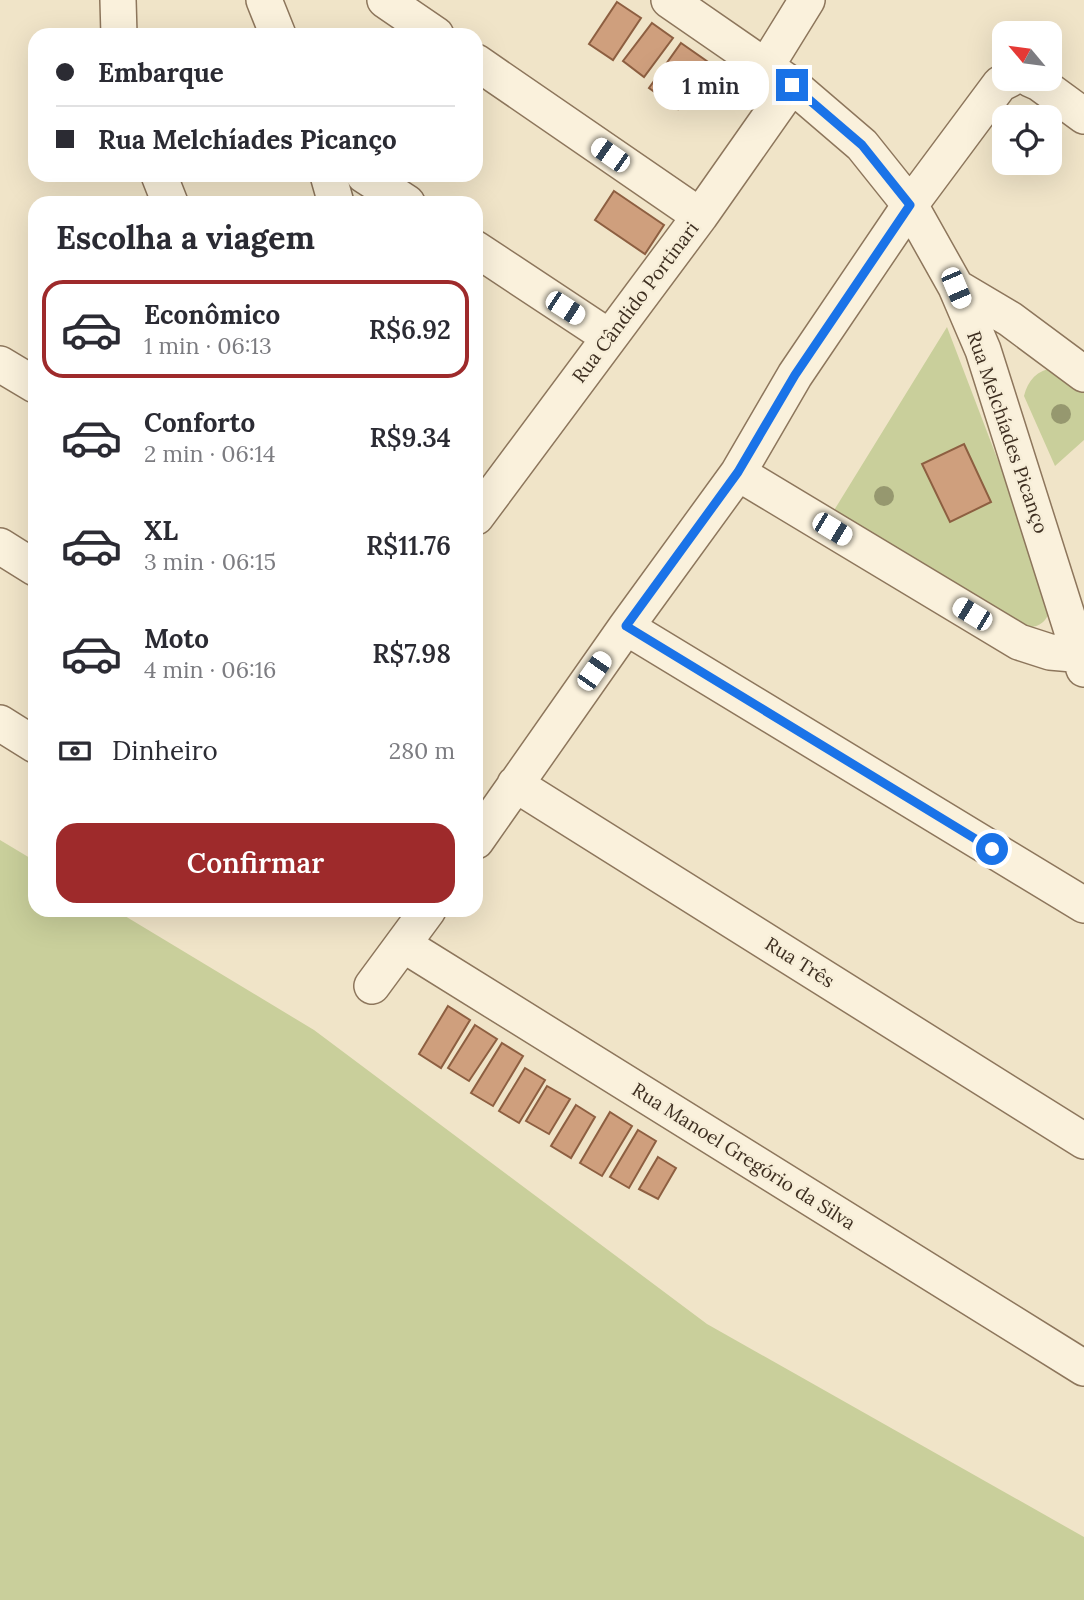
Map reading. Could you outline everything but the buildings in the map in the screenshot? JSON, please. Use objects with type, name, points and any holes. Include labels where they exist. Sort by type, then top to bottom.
[{"type":"street","points":[[118,0],[119,28]]},
{"type":"street","points":[[264,0],[275,28]]},
{"type":"street","points":[[385,0],[426,28]]},
{"type":"street","name":"Rua Melchíades Picanço","points":[[669,0],[779,76],[862,145],[910,205],[956,288],[983,350],[1083,659]]},
{"type":"street","name":"Rua Cândido Portinari","points":[[483,508],[700,216],[779,76],[807,0]]},
{"type":"street","points":[[483,67],[700,216]]},
{"type":"street","points":[[483,831],[738,472],[795,375],[910,205],[995,91]]},
{"type":"street","points":[[1044,91],[1084,116]]},
{"type":"street","points":[[376,182],[396,196]]},
{"type":"street","points":[[483,254],[609,337]]},
{"type":"street","points":[[956,288],[1010,319],[1084,374]]},
{"type":"street","points":[[0,364],[28,381]]},
{"type":"street","points":[[738,472],[1019,642],[1083,659]]},
{"type":"street","points":[[0,546],[28,564]]},
{"type":"street","points":[[626,626],[1084,905]]},
{"type":"street","points":[[0,723],[28,741]]},
{"type":"street","name":"Rua Três","points":[[515,784],[1084,1141]]},
{"type":"street","points":[[372,986],[423,917]]},
{"type":"street","name":"Rua Manoel Gregório da Silva","points":[[404,945],[1084,1367]]},
{"type":"green space","points":[[947,327],[1052,602],[1047,618],[1035,626],[1023,627],[833,512]]},
{"type":"green space","points":[[1054,368],[1084,388],[1084,440],[1055,466],[1024,396],[1034,377]]},
{"type":"green space","points":[[0,840],[28,857],[28,917],[127,917],[314,1030],[707,1324],[1084,1537],[1084,1600],[0,1600]]},
{"type":"route","points":[[792,85],[862,145],[910,205],[795,375],[738,472],[626,626],[992,849]]}]
